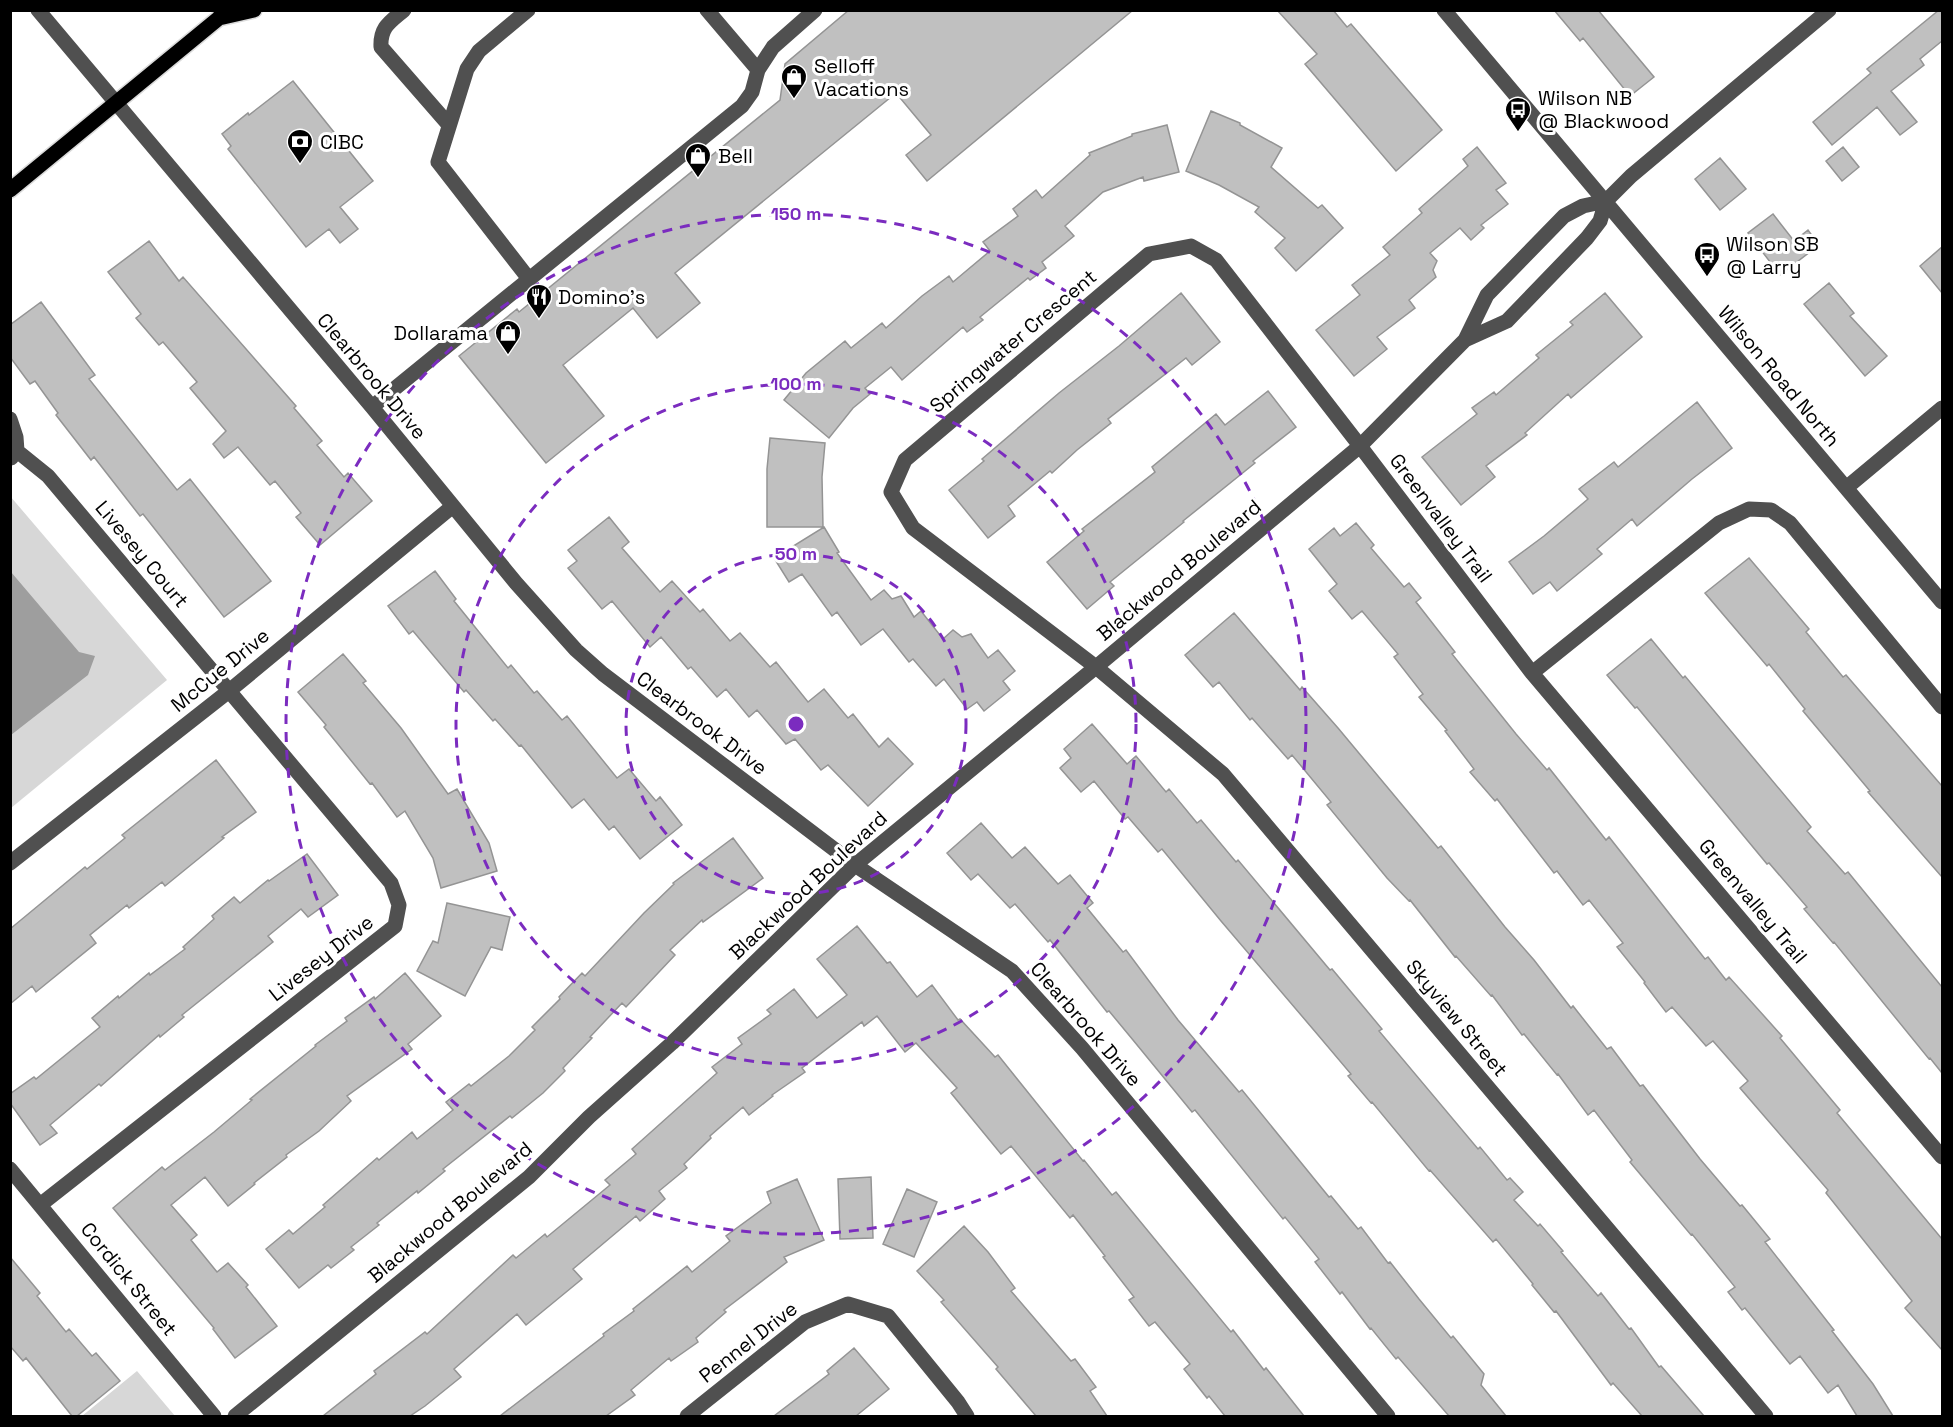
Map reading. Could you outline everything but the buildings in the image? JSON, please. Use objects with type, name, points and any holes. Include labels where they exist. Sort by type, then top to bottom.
[{"type":"main road","points":[[10,190],[222,14],[254,10]]},
{"type":"street","name":"Clearbrook Drive","points":[[38,10],[372,407],[516,583],[576,650],[603,674],[855,865],[1012,972],[1082,1048],[1388,1416]]},
{"type":"street","points":[[404,10],[388,23],[381,36],[381,47],[450,125]]},
{"type":"street","points":[[707,10],[758,70]]},
{"type":"street","points":[[372,407],[742,106],[752,93],[758,70],[773,47],[815,10]]},
{"type":"street","name":"Wilson Road North","points":[[1444,10],[1942,602]]},
{"type":"street","points":[[1605,201],[1829,10]]},
{"type":"street","points":[[518,14],[479,51],[467,69],[438,162],[529,279]]},
{"type":"street","name":"Blackwood Boulevard","points":[[235,1416],[529,1177],[589,1117],[672,1043],[855,865],[1360,446],[1465,340],[1487,295],[1564,216],[1583,206],[1605,201],[1600,221],[1587,238],[1507,321],[1465,340]]},
{"type":"street","name":"Springwater Crescent","points":[[1096,667],[913,528],[891,492],[905,460],[1149,254],[1191,246],[1215,260],[1360,446]]},
{"type":"street","points":[[1846,488],[1942,408]]},
{"type":"street","name":"Livesey Court","points":[[10,419],[16,437],[14,454],[48,476],[229,691]]},
{"type":"street","name":"Greenvalley Trail","points":[[1360,446],[1532,673],[1942,1157]]},
{"type":"street","name":"McCue Drive","points":[[10,863],[229,691],[453,506]]},
{"type":"street","points":[[1532,673],[1719,523],[1749,509],[1771,510],[1790,523],[1942,706]]},
{"type":"street","name":"Skyview Street","points":[[1096,667],[1223,774],[1766,1416]]},
{"type":"street","name":"Livesey Drive","points":[[40,1205],[395,926],[399,905],[391,883],[229,691]]},
{"type":"street","name":"Cordick Street","points":[[10,1169],[214,1416]]},
{"type":"street","name":"Pennel Drive","points":[[687,1416],[805,1322],[848,1304],[888,1316],[967,1416]]},
{"type":"shaded area","points":[[10,496],[167,680],[11,808],[10,808]]},
{"type":"shaded area","points":[[11,572],[79,652],[95,656],[88,675],[11,735]]},
{"type":"shaded area","points":[[137,1371],[175,1416],[82,1416]]},
{"type":"place","name":"Selloff Vacations","points":[[794,100]]},
{"type":"place","name":"Wilson NB @ Blackwood","points":[[1518,133]]},
{"type":"place","name":"CIBC","points":[[300,165]]},
{"type":"place","name":"Bell","points":[[698,179]]},
{"type":"place","name":"Wilson SB @ Larry","points":[[1707,278]]},
{"type":"place","name":"Domino's","points":[[539,320]]},
{"type":"place","name":"Dollarama","points":[[508,356]]}]
